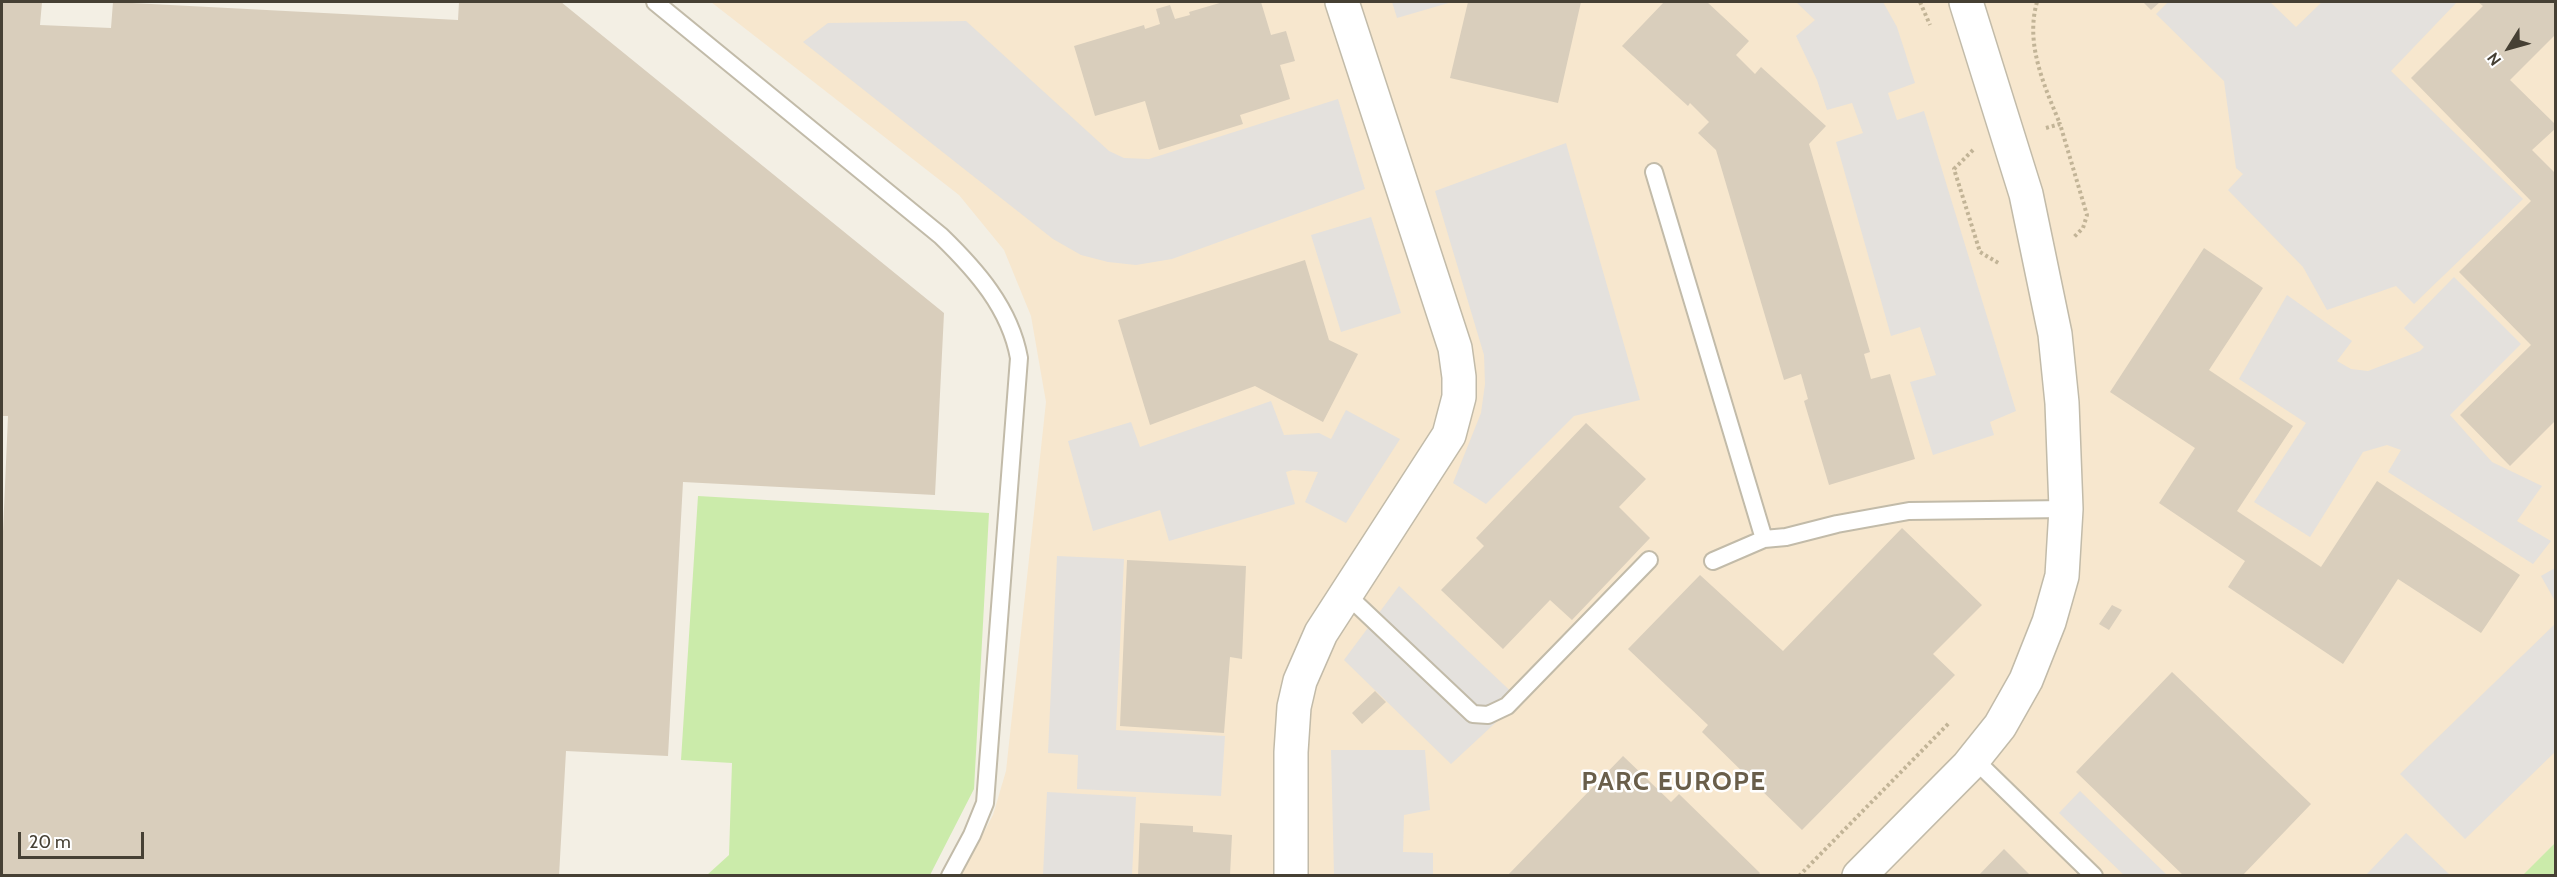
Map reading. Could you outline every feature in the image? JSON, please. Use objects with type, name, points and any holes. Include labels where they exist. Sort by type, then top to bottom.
[{"type":"street","points":[[1291,876],[1291,768],[1294,707],[1300,681],[1311,653],[1346,594],[1449,435],[1459,396],[1455,348],[1342,2]]},
{"type":"street","points":[[1859,876],[1974,759],[2014,704],[2037,652],[2062,576],[2066,509],[2062,403],[2049,301],[2026,194],[1966,2]]},
{"type":"lane","points":[[655,2],[941,236],[982,279],[1015,337],[1019,358],[985,803],[972,836],[950,876]]},
{"type":"lane","points":[[1654,172],[1764,539]]},
{"type":"lane","points":[[1713,561],[1764,539],[1786,537],[1837,524],[1909,511],[2066,509]]},
{"type":"lane","points":[[1346,594],[1473,714],[1488,714],[1508,706],[1649,560]]},
{"type":"lane","points":[[1974,759],[2094,876]]},
{"type":"path","points":[[2037,2],[2032,33],[2042,81],[2060,124]]},
{"type":"path","points":[[1799,876],[1954,717]]},
{"type":"shaded area","points":[[711,2],[2555,2],[2555,843],[2523,876],[961,875],[993,815],[1006,771],[1046,402],[1031,316],[1004,250],[959,195]]},
{"type":"shaded area","points":[[1392,2],[1452,2],[1397,18]]},
{"type":"shaded area","points":[[1796,2],[1883,2],[1897,27],[1915,83],[1888,93],[1897,120],[1924,111],[2016,411],[1990,422],[1994,435],[1933,455],[1910,382],[1936,375],[1920,327],[1891,336],[1836,142],[1863,133],[1852,103],[1827,110],[1817,80],[1796,36],[1815,20]]},
{"type":"shaded area","points":[[2168,2],[2270,2],[2296,27],[2322,2],[2457,2],[2391,71],[2523,199],[2414,304],[2396,286],[2327,310],[2303,267],[2228,190],[2243,174],[2236,168],[2224,81],[2156,14]]},
{"type":"shaded area","points":[[966,21],[1109,151],[1124,158],[1149,159],[1338,99],[1365,189],[1172,259],[1136,265],[1108,262],[1081,255],[1053,239],[803,42],[828,23]]},
{"type":"shaded area","points":[[1566,143],[1640,400],[1574,416],[1486,504],[1453,483],[1481,413],[1485,384],[1484,355],[1435,191]]},
{"type":"shaded area","points":[[1371,217],[1401,313],[1341,332],[1311,235]]},
{"type":"shaded area","points":[[2454,277],[2521,344],[2450,415],[2492,462],[2542,486],[2517,521],[2551,541],[2533,564],[2388,472],[2401,450],[2387,445],[2363,452],[2310,537],[2254,502],[2306,423],[2239,379],[2287,295],[2352,341],[2337,361],[2351,369],[2368,371],[2420,351],[2424,347],[2404,328]]},
{"type":"shaded area","points":[[1271,401],[1284,435],[1319,433],[1331,439],[1346,410],[1400,439],[1346,523],[1305,502],[1318,472],[1293,470],[1286,472],[1295,504],[1169,541],[1160,510],[1093,531],[1068,441],[1131,422],[1140,447]]},
{"type":"shaded area","points":[[1057,556],[1124,559],[1116,730],[1225,736],[1221,796],[1077,789],[1078,755],[1048,753]]},
{"type":"shaded area","points":[[2555,568],[2555,601],[2541,576]]},
{"type":"shaded area","points":[[1399,586],[1520,700],[1451,764],[1344,660]]},
{"type":"shaded area","points":[[2555,624],[2555,752],[2465,839],[2400,774]]},
{"type":"shaded area","points":[[1331,750],[1425,750],[1430,810],[1404,815],[1403,852],[1433,853],[1433,875],[1334,875]]},
{"type":"shaded area","points":[[2080,791],[2167,875],[2124,875],[2059,813]]},
{"type":"shaded area","points":[[1047,792],[1136,797],[1132,875],[1043,875]]},
{"type":"shaded area","points":[[2406,833],[2450,875],[2366,875]]},
{"type":"green space","points":[[698,496],[989,513],[974,789],[930,875],[707,875],[729,855],[732,763],[681,760]]},
{"type":"green space","points":[[2555,843],[2555,875],[2523,875]]},
{"type":"building","points":[[2,2],[42,2],[40,25],[111,28],[113,2],[458,20],[459,2],[561,2],[944,313],[935,495],[683,482],[668,756],[566,751],[559,876],[2,876],[2,555],[8,416],[2,416]]},
{"type":"building","points":[[1223,2],[1261,2],[1271,35],[1286,31],[1295,61],[1280,65],[1290,99],[1240,115],[1243,124],[1159,150],[1145,101],[1095,116],[1074,46],[1144,25],[1145,29],[1160,24],[1156,9],[1170,5],[1175,19],[1190,15],[1189,12]]},
{"type":"building","points":[[1468,2],[1581,2],[1558,103],[1450,78]]},
{"type":"building","points":[[1664,2],[1707,2],[1749,41],[1736,55],[1755,74],[1761,67],[1826,126],[1809,144],[1870,352],[1864,354],[1871,379],[1890,374],[1915,459],[1829,485],[1804,401],[1808,399],[1801,374],[1784,380],[1716,150],[1698,133],[1709,122],[1690,103],[1688,106],[1622,46]]},
{"type":"building","points":[[2143,2],[2160,2],[2151,10]]},
{"type":"building","points":[[2478,2],[2556,2],[2556,34],[2510,80],[2556,125],[2556,128],[2532,150],[2556,174],[2556,420],[2510,466],[2460,415],[2531,345],[2459,272],[2531,201],[2411,78],[2483,6]]},
{"type":"building","points":[[2204,248],[2263,288],[2209,370],[2293,426],[2237,511],[2321,567],[2377,481],[2520,575],[2481,633],[2398,579],[2343,664],[2228,587],[2245,561],[2159,503],[2195,448],[2110,392]]},
{"type":"building","points":[[1305,260],[1329,340],[1358,354],[1323,422],[1255,386],[1150,425],[1118,320]]},
{"type":"building","points":[[1586,423],[1646,479],[1619,507],[1650,538],[1572,620],[1550,600],[1503,649],[1441,590],[1484,546],[1476,538]]},
{"type":"building","points":[[1902,528],[1982,605],[1933,654],[1955,675],[1802,830],[1702,732],[1708,725],[1628,649],[1700,575],[1783,651]]},
{"type":"building","points":[[1127,560],[1246,566],[1242,659],[1230,657],[1224,733],[1120,726]]},
{"type":"building","points":[[2112,605],[2122,610],[2109,630],[2099,624]]},
{"type":"building","points":[[2172,672],[2311,804],[2242,876],[2184,876],[2076,772]]},
{"type":"building","points":[[1375,691],[1386,702],[1362,724],[1352,713]]},
{"type":"building","points":[[1623,756],[1671,802],[1679,794],[1760,873],[1758,876],[1507,876]]},
{"type":"building","points":[[1140,823],[1193,826],[1193,832],[1232,835],[1230,875],[1138,876]]},
{"type":"building","points":[[2004,849],[2031,876],[1978,876]]},
{"type":"district","name":"PARC EUROPE","points":[[1674,782]]}]
